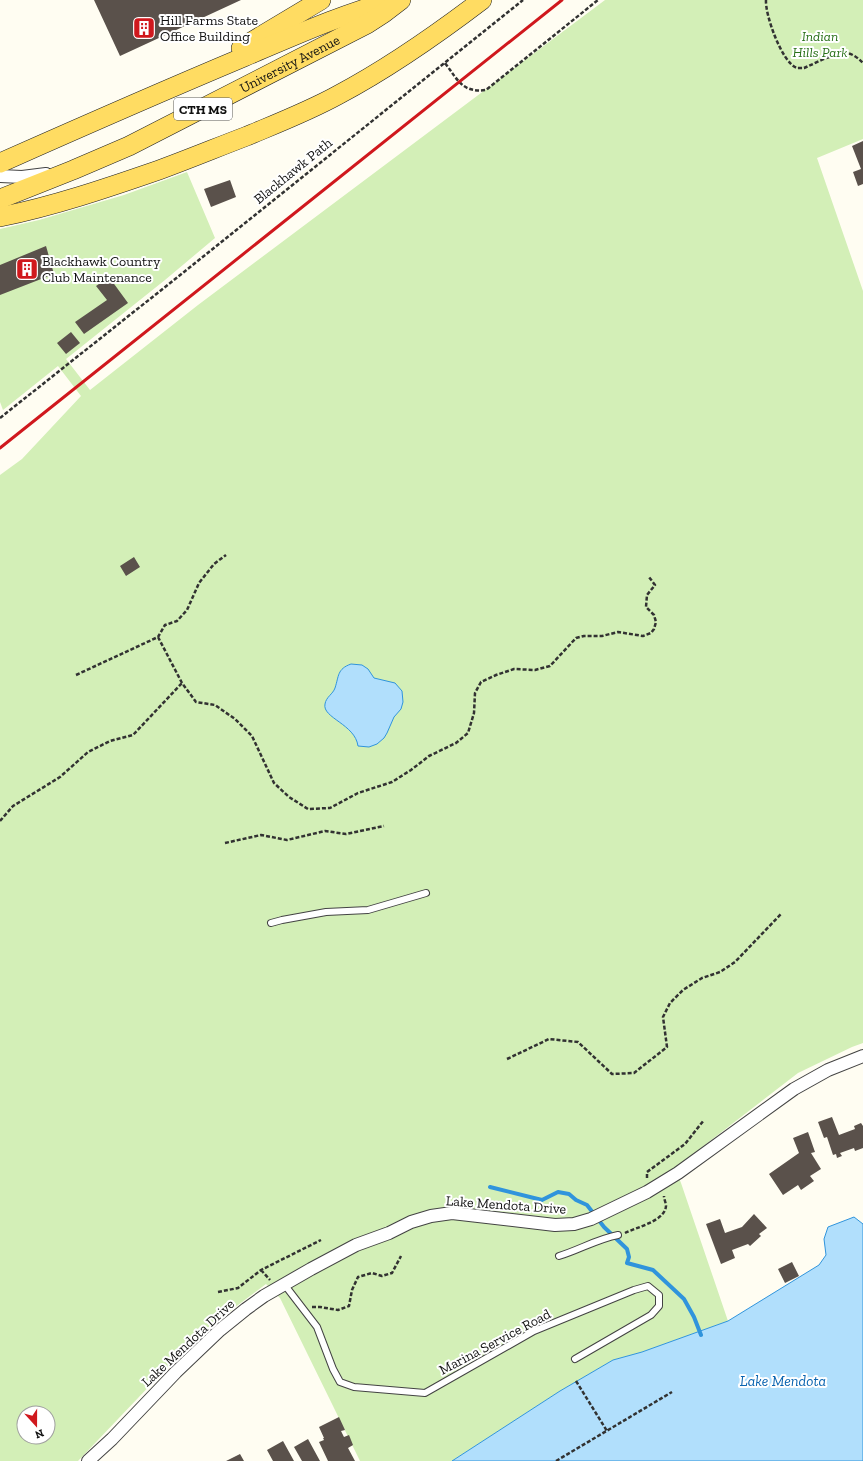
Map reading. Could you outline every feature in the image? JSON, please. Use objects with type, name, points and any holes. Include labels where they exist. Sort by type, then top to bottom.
[{"type":"main road","points":[[187,81],[321,0]]},
{"type":"main road","name":"University Avenue","points":[[0,163],[187,81],[347,14],[394,0]]},
{"type":"main road","name":"University Avenue","points":[[0,199],[129,146],[371,22],[401,0]]},
{"type":"main road","points":[[0,217],[28,211],[122,183],[189,159],[287,119],[338,95],[414,50],[482,0]]},
{"type":"street","points":[[0,176],[27,177],[73,170]]},
{"type":"street","name":"Lake Mendota Drive","points":[[88,1461],[112,1439],[176,1372],[220,1330],[246,1309],[284,1284],[356,1245],[389,1233],[411,1222],[431,1216],[452,1213],[556,1225],[574,1224],[591,1219],[647,1192],[678,1173],[794,1089],[828,1070],[863,1056]]},
{"type":"lane","points":[[271,923],[326,912],[368,910],[426,893]]},
{"type":"lane","points":[[559,1256],[618,1235]]},
{"type":"lane","name":"Marina Service Road","points":[[284,1284],[318,1327],[333,1369],[340,1382],[354,1387],[425,1393],[534,1331],[634,1290],[648,1286],[659,1295],[659,1306],[651,1315],[575,1358]]},
{"type":"path","name":"Blackhawk Path","points":[[0,418],[523,0]]},
{"type":"path","points":[[445,63],[466,89],[476,91],[486,90],[598,0]]},
{"type":"path","points":[[766,0],[766,8],[774,33],[784,54],[797,68],[804,68],[844,53],[852,54],[859,58],[863,63]]},
{"type":"path","points":[[76,675],[158,637],[165,625],[177,621],[187,610],[198,583],[214,564],[226,555]]},
{"type":"path","points":[[158,637],[182,684],[196,702],[215,705],[235,719],[252,736],[274,783],[289,797],[308,809],[330,808],[358,793],[392,782],[429,756],[456,743],[468,733],[474,713],[475,693],[481,682],[514,669],[535,670],[550,666],[576,638],[584,636],[602,636],[618,632],[643,636],[650,633],[654,629],[656,622],[654,615],[646,607],[647,595],[655,585],[649,577]]},
{"type":"path","points":[[0,821],[13,806],[60,777],[88,752],[110,741],[133,735],[182,684]]},
{"type":"path","points":[[226,843],[261,835],[286,840],[325,831],[346,834],[384,826]]},
{"type":"path","points":[[507,1059],[549,1039],[571,1041],[578,1042],[612,1074],[634,1072],[667,1047],[663,1018],[670,1003],[683,990],[702,978],[720,972],[736,962],[781,914]]},
{"type":"path","points":[[218,1292],[238,1288],[261,1270],[321,1240]]},
{"type":"path","points":[[302,1308],[320,1307],[338,1310],[349,1306],[352,1290],[358,1278],[372,1273],[382,1276],[392,1273],[401,1256]]},
{"type":"path","points":[[576,1381],[607,1431]]},
{"type":"path","points":[[556,1461],[672,1392]]},
{"type":"green space","name":"Indian Hills Park","points":[[605,0],[863,0],[863,139],[817,158],[863,291],[863,1043],[798,1073],[675,1168],[728,1321],[642,1352],[613,1360],[560,1391],[452,1461],[360,1461],[280,1298],[266,1284],[198,1335],[78,1461],[0,1461],[0,475],[22,459],[81,396],[58,366],[3,410],[0,402],[0,229],[39,220],[124,195],[187,172],[215,238],[66,359],[90,390],[198,305]]},
{"type":"water","points":[[351,664],[362,665],[368,669],[374,678],[395,683],[402,691],[403,702],[401,709],[394,717],[387,733],[377,744],[369,747],[358,746],[356,738],[351,732],[333,718],[325,709],[325,704],[328,697],[334,690],[339,673],[343,668]]},
{"type":"water","name":"Lake Mendota","points":[[854,1217],[863,1224],[863,1461],[452,1461],[560,1391],[613,1360],[642,1352],[728,1321],[819,1265],[826,1255],[824,1239],[828,1227]]},
{"type":"building","name":"Hill Farms State Office Building","points":[[94,0],[241,0],[120,56]]},
{"type":"building","points":[[863,141],[863,184],[858,186],[853,172],[861,169],[852,146]]},
{"type":"building","points":[[230,180],[236,197],[211,207],[204,189]]},
{"type":"building","name":"Blackhawk Country Club Maintenance","points":[[46,246],[54,274],[0,295],[0,265]]},
{"type":"building","points":[[109,277],[128,303],[84,334],[75,322],[107,300],[96,286]]},
{"type":"building","points":[[71,332],[80,343],[66,354],[57,343]]},
{"type":"building","points":[[134,557],[140,567],[126,576],[120,566]]},
{"type":"building","points":[[832,1117],[839,1135],[855,1129],[854,1126],[861,1123],[863,1126],[863,1148],[855,1151],[854,1148],[840,1153],[842,1156],[837,1158],[836,1154],[833,1155],[827,1137],[824,1138],[818,1122]]},
{"type":"building","points":[[808,1132],[815,1152],[811,1153],[821,1169],[810,1176],[814,1181],[801,1190],[798,1185],[783,1195],[769,1174],[799,1153],[793,1138]]},
{"type":"building","points":[[754,1214],[767,1228],[759,1234],[761,1236],[750,1246],[748,1244],[732,1250],[735,1258],[721,1264],[706,1224],[720,1219],[725,1233],[742,1227]]},
{"type":"building","points":[[792,1262],[799,1276],[785,1283],[778,1269]]},
{"type":"building","points":[[339,1417],[345,1430],[341,1431],[344,1437],[349,1435],[353,1445],[348,1448],[355,1461],[328,1461],[319,1442],[324,1440],[324,1438],[319,1427]]},
{"type":"building","points":[[308,1439],[320,1461],[302,1461],[294,1447]]},
{"type":"building","points":[[283,1441],[294,1461],[273,1461],[267,1450]]},
{"type":"building","points":[[240,1454],[244,1461],[226,1461]]},
{"type":"waterway","points":[[490,1187],[542,1200],[558,1192],[569,1194],[576,1200],[587,1205],[604,1227],[627,1249],[629,1257],[627,1263],[653,1270],[684,1299],[694,1317],[701,1335]]},
{"type":"railway","points":[[0,448],[562,0]]},
{"type":"place","name":"Hill Farms State Office Building","points":[[144,28]]},
{"type":"place","name":"Blackhawk Country Club Maintenance","points":[[27,269]]}]
